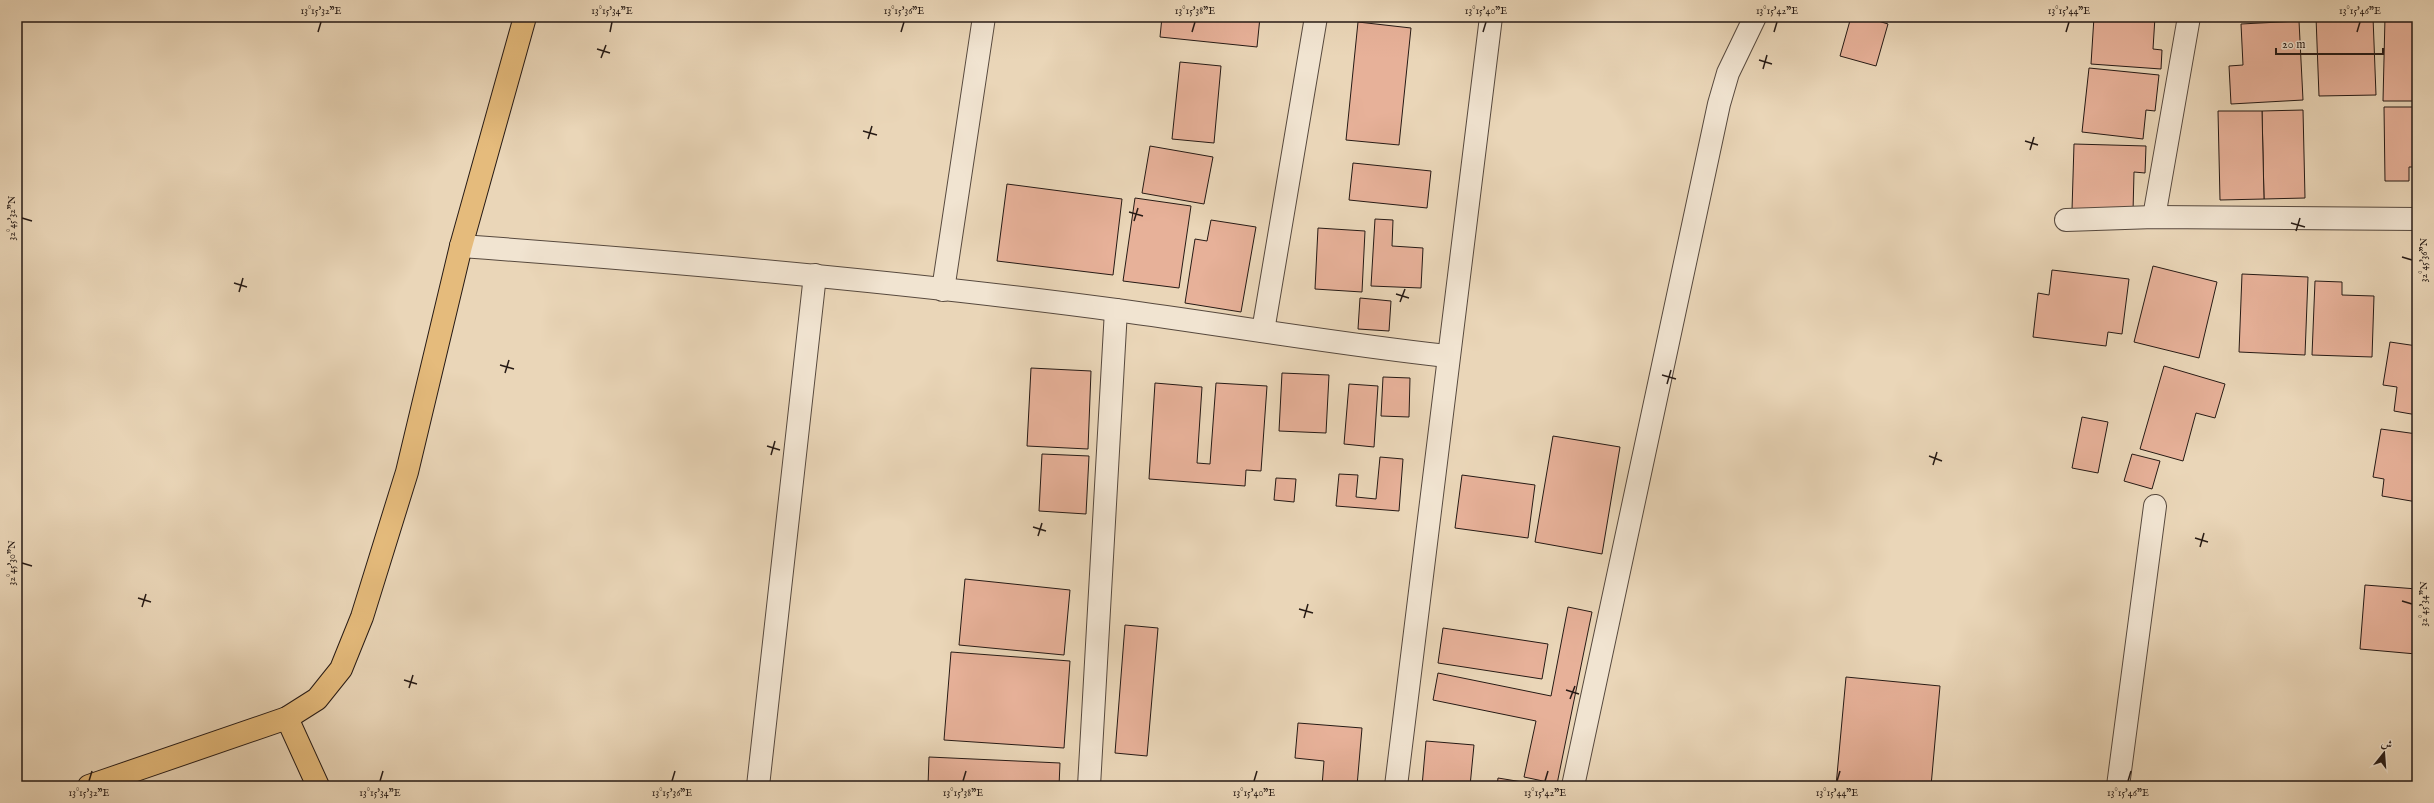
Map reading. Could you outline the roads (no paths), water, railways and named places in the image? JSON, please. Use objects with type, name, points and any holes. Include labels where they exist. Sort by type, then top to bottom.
[{"type":"main road","points":[[89,786],[287,718],[317,699],[341,669],[362,617],[407,472],[461,246],[525,17]]},
{"type":"main road","points":[[287,718],[318,786]]},
{"type":"street","points":[[944,290],[984,17]]},
{"type":"street","points":[[1263,331],[1316,17]]},
{"type":"street","points":[[1396,786],[1447,356],[1491,17]]},
{"type":"street","points":[[1573,786],[1719,104],[1728,73],[1755,17]]},
{"type":"street","points":[[2154,217],[2189,17]]},
{"type":"street","points":[[2066,220],[2154,217],[2417,219]]},
{"type":"street","points":[[461,246],[666,261],[815,275],[1116,310],[1263,331],[1354,346],[1447,356]]},
{"type":"street","points":[[758,786],[815,275]]},
{"type":"street","points":[[1089,786],[1116,310]]},
{"type":"street","points":[[2118,786],[2155,506]]}]
